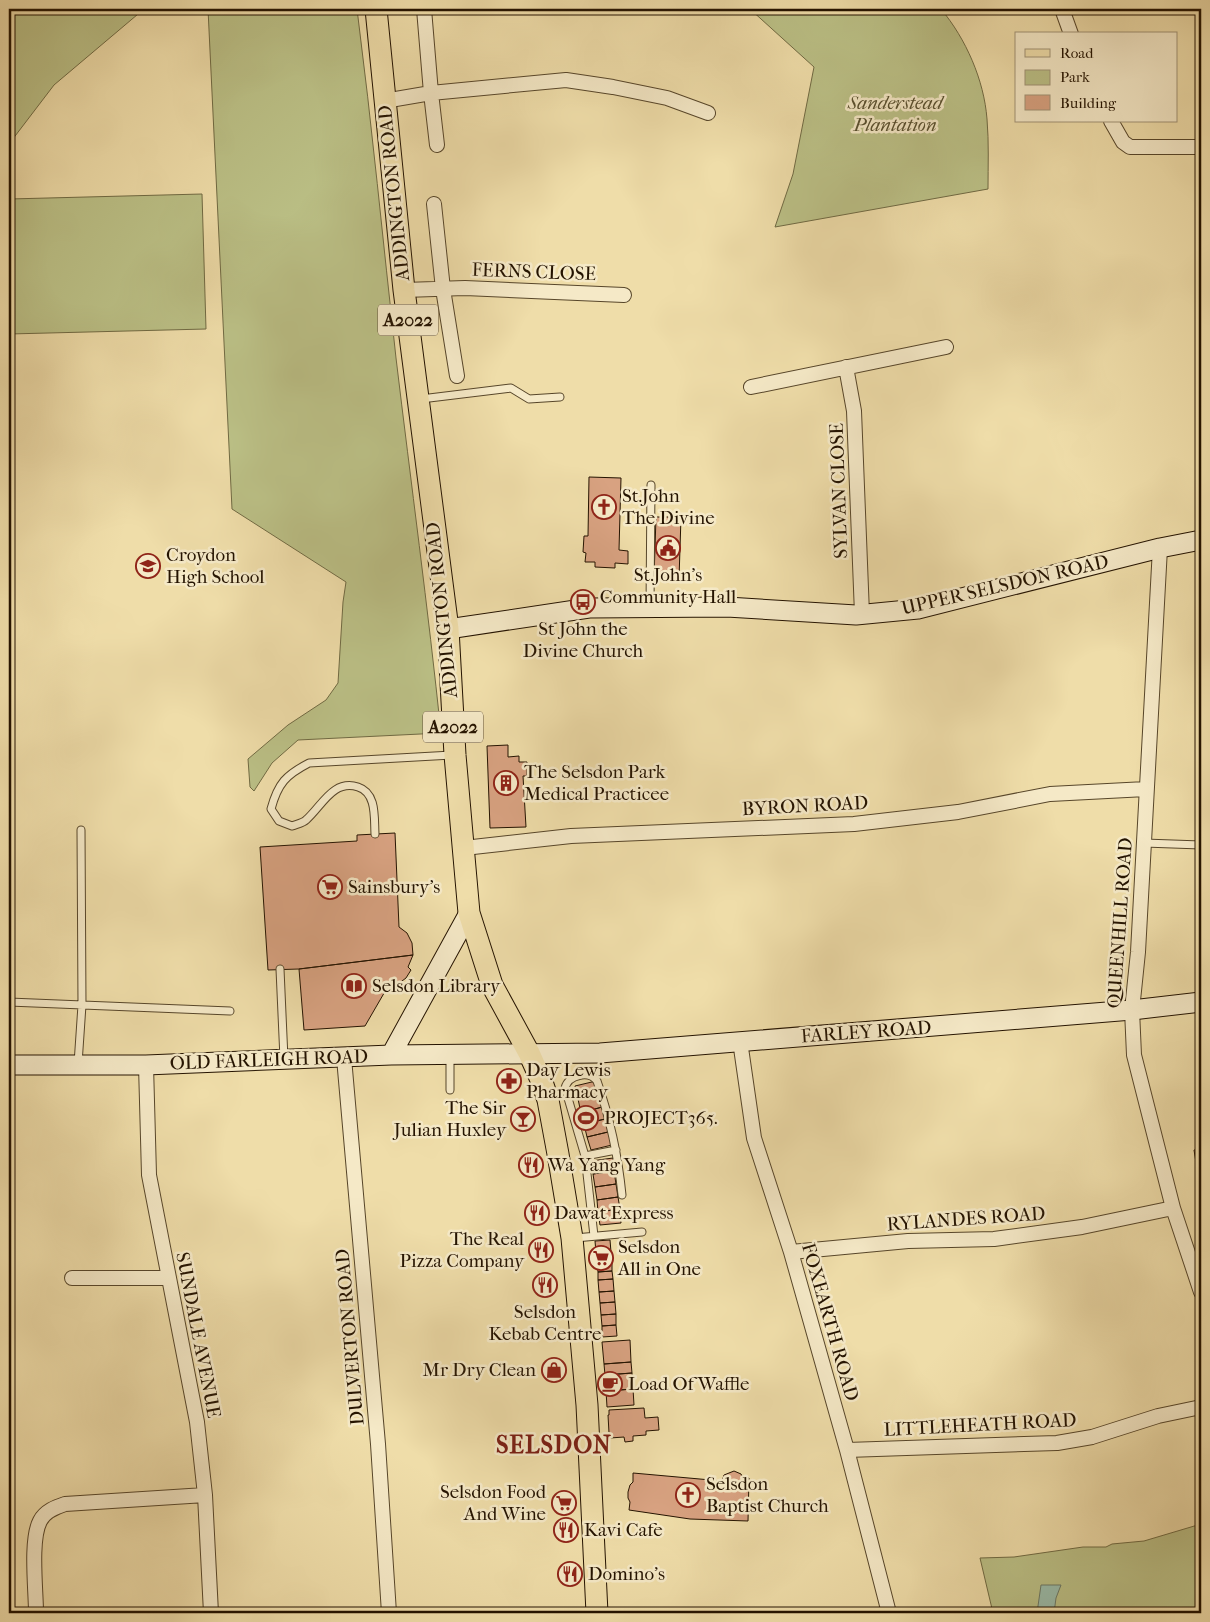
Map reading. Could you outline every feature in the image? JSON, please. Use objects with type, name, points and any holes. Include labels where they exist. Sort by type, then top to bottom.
[{"type":"main road","name":"ADDINGTON ROAD","points":[[376,9],[404,290],[448,630],[455,755],[469,913],[492,985],[529,1053],[554,1085],[548,1100],[572,1238],[587,1405],[597,1613]]},
{"type":"street","points":[[424,9],[437,145]]},
{"type":"street","points":[[1062,9],[1070,32]]},
{"type":"street","points":[[384,101],[431,93],[566,80],[667,98],[708,113]]},
{"type":"street","points":[[1112,122],[1123,142],[1130,147],[1201,146]]},
{"type":"street","points":[[434,204],[443,289],[457,376]]},
{"type":"street","name":"FERNS CLOSE","points":[[404,290],[544,291],[624,295]]},
{"type":"street","points":[[751,387],[946,347]]},
{"type":"street","name":"SYLVAN CLOSE","points":[[846,367],[854,420],[862,614]]},
{"type":"street","name":"UPPER SELSDON ROAD","points":[[448,630],[588,608],[727,607],[862,614],[918,609],[1160,548],[1201,540]]},
{"type":"street","name":"QUEENHILL ROAD","points":[[1160,548],[1138,952],[1132,1010],[1134,1055],[1173,1208],[1201,1292]]},
{"type":"street","name":"BYRON ROAD","points":[[464,848],[571,836],[854,824],[958,812],[1050,794],[1146,789]]},
{"type":"street","points":[[391,1055],[469,913]]},
{"type":"street","name":"FARLEY ROAD","points":[[529,1053],[600,1053],[1132,1010],[1201,1002]]},
{"type":"street","name":"FOXEARTH ROAD","points":[[740,1041],[754,1138],[791,1252],[847,1450],[889,1613]]},
{"type":"street","name":"OLD FARLEIGH ROAD","points":[[9,1066],[146,1065],[391,1055],[529,1053]]},
{"type":"street","name":"DULVERTON ROAD","points":[[344,1058],[378,1444],[389,1613]]},
{"type":"street","name":"SUNDALE AVENUE","points":[[146,1065],[149,1175],[197,1422],[205,1495],[211,1613]]},
{"type":"street","name":"RYLANDES ROAD","points":[[791,1252],[908,1242],[994,1239],[1082,1228],[1173,1208]]},
{"type":"street","points":[[72,1278],[168,1278]]},
{"type":"street","name":"LITTLEHEATH ROAD","points":[[847,1450],[1056,1443],[1092,1437],[1158,1416],[1201,1406]]},
{"type":"street","points":[[36,1613],[35,1537],[40,1520],[51,1509],[65,1504],[205,1495]]},
{"type":"lane","points":[[418,399],[511,388],[529,399],[560,397]]},
{"type":"lane","points":[[650,608],[652,485]]},
{"type":"lane","points":[[375,834],[373,802],[363,789],[351,785],[337,789],[326,797],[306,821],[292,826],[279,821],[271,809],[275,794],[289,774],[309,763],[455,755]]},
{"type":"lane","points":[[78,1065],[82,1005],[81,830]]},
{"type":"lane","points":[[1144,843],[1201,845]]},
{"type":"lane","points":[[280,969],[284,1060]]},
{"type":"lane","points":[[9,1002],[230,1011]]},
{"type":"lane","points":[[450,1054],[450,1090]]},
{"type":"lane","points":[[594,1236],[585,1156],[554,1085],[575,1076],[588,1074],[595,1078],[604,1102],[616,1150],[622,1195]]},
{"type":"lane","points":[[585,1156],[616,1150]]},
{"type":"lane","points":[[572,1238],[642,1232]]},
{"type":"green space","points":[[9,9],[144,9],[54,85],[9,144]]},
{"type":"green space","points":[[208,9],[357,9],[441,733],[298,740],[272,763],[254,791],[250,787],[248,759],[288,725],[326,700],[338,683],[346,582],[232,509]]},
{"type":"green space","name":"Sanderstead Plantation","points":[[750,9],[941,9],[966,47],[982,90],[988,128],[988,189],[775,227],[793,174],[814,67]]},
{"type":"green space","points":[[202,194],[206,329],[9,334],[9,199]]},
{"type":"green space","points":[[1201,1524],[1201,1613],[993,1613],[980,1558],[1014,1557],[1083,1547],[1106,1547],[1112,1544],[1144,1541]]},
{"type":"shaded area","points":[[1041,1585],[1061,1585],[1056,1598],[1054,1613],[1037,1613]]},
{"type":"building","name":"St.John The Divine","points":[[589,477],[621,478],[619,550],[628,551],[628,564],[615,563],[615,568],[595,567],[595,562],[585,562],[586,553],[583,552],[584,536],[588,536]]},
{"type":"building","name":"St.John's Community Hall","points":[[656,517],[681,517],[679,579],[654,578]]},
{"type":"building","name":"The Selsdon Park Medical Practicee","points":[[508,745],[508,757],[519,756],[519,762],[527,762],[527,776],[523,776],[526,827],[490,828],[487,746]]},
{"type":"building","name":"Sainsbury's","points":[[395,833],[399,927],[407,933],[412,943],[413,955],[299,969],[268,970],[260,847],[357,841],[357,835]]},
{"type":"building","points":[[413,955],[408,967],[411,970],[406,978],[398,984],[387,988],[365,1026],[304,1030],[299,969]]},
{"type":"building","points":[[596,1081],[599,1094],[578,1099],[575,1086]]},
{"type":"building","points":[[599,1094],[602,1107],[581,1113],[578,1099]]},
{"type":"building","points":[[602,1107],[605,1119],[584,1124],[581,1113]]},
{"type":"building","points":[[605,1119],[608,1132],[587,1137],[584,1124]]},
{"type":"building","points":[[608,1132],[612,1145],[591,1150],[587,1137]]},
{"type":"building","points":[[1201,1149],[1201,1175],[1198,1175],[1194,1150]]},
{"type":"building","points":[[613,1158],[614,1171],[593,1174],[591,1161]]},
{"type":"building","points":[[614,1171],[616,1184],[595,1187],[593,1174]]},
{"type":"building","points":[[616,1184],[618,1197],[597,1200],[595,1187]]},
{"type":"building","points":[[618,1197],[620,1209],[598,1212],[597,1200]]},
{"type":"building","points":[[620,1209],[621,1223],[600,1225],[598,1212]]},
{"type":"building","points":[[610,1240],[611,1252],[596,1253],[595,1241]]},
{"type":"building","points":[[611,1252],[612,1263],[597,1264],[596,1253]]},
{"type":"building","points":[[612,1263],[612,1271],[598,1272],[597,1264]]},
{"type":"building","points":[[612,1271],[613,1279],[598,1280],[598,1272]]},
{"type":"building","points":[[613,1279],[614,1291],[599,1292],[598,1280]]},
{"type":"building","points":[[614,1291],[615,1302],[600,1303],[599,1292]]},
{"type":"building","points":[[615,1302],[616,1314],[601,1315],[600,1303]]},
{"type":"building","points":[[616,1314],[616,1325],[602,1326],[601,1315]]},
{"type":"building","points":[[616,1325],[617,1336],[602,1337],[602,1326]]},
{"type":"building","points":[[630,1340],[631,1362],[604,1364],[602,1342]]},
{"type":"building","points":[[631,1362],[632,1373],[605,1375],[604,1364]]},
{"type":"building","points":[[632,1373],[633,1389],[606,1391],[605,1375]]},
{"type":"building","points":[[633,1389],[634,1405],[607,1407],[606,1391]]},
{"type":"building","points":[[644,1408],[645,1418],[658,1417],[659,1430],[646,1431],[646,1435],[633,1436],[633,1441],[625,1442],[624,1437],[610,1438],[609,1410]]},
{"type":"building","name":"Selsdon Baptist Church","points":[[734,1471],[741,1474],[743,1478],[749,1478],[748,1521],[690,1519],[629,1510],[628,1492],[633,1482],[633,1473],[722,1481],[724,1475]]},
{"type":"place","name":"St.John The Divine","points":[[604,507]]},
{"type":"place","name":"St.John's Community Hall","points":[[668,548]]},
{"type":"place","name":"Croydon High School","points":[[148,566]]},
{"type":"place","name":"St John the Divine Church","points":[[583,602]]},
{"type":"place","name":"The Selsdon Park Medical Practicee","points":[[506,783]]},
{"type":"place","name":"Sainsbury's","points":[[330,887]]},
{"type":"place","name":"Selsdon Library","points":[[354,986]]},
{"type":"place","name":"Day Lewis Pharmacy","points":[[509,1081]]},
{"type":"place","name":"PROJECT365.","points":[[586,1118]]},
{"type":"place","name":"The Sir Julian Huxley","points":[[523,1119]]},
{"type":"place","name":"Wa Yang Yang","points":[[531,1165]]},
{"type":"place","name":"Dawat Express","points":[[537,1213]]},
{"type":"place","name":"The Real Pizza Company","points":[[541,1250]]},
{"type":"place","name":"Selsdon All in One","points":[[601,1258]]},
{"type":"place","name":"Selsdon Kebab Centre","points":[[545,1285]]},
{"type":"place","name":"Mr Dry Clean","points":[[554,1370]]},
{"type":"place","name":"Load Of Waffle","points":[[610,1384]]},
{"type":"place","name":"Selsdon Baptist Church","points":[[688,1495]]},
{"type":"place","name":"Selsdon Food And Wine","points":[[564,1503]]},
{"type":"place","name":"Kavi Cafe","points":[[566,1530]]},
{"type":"place","name":"Domino's","points":[[570,1574]]},
{"type":"district","name":"SELSDON","points":[[554,1445]]}]
